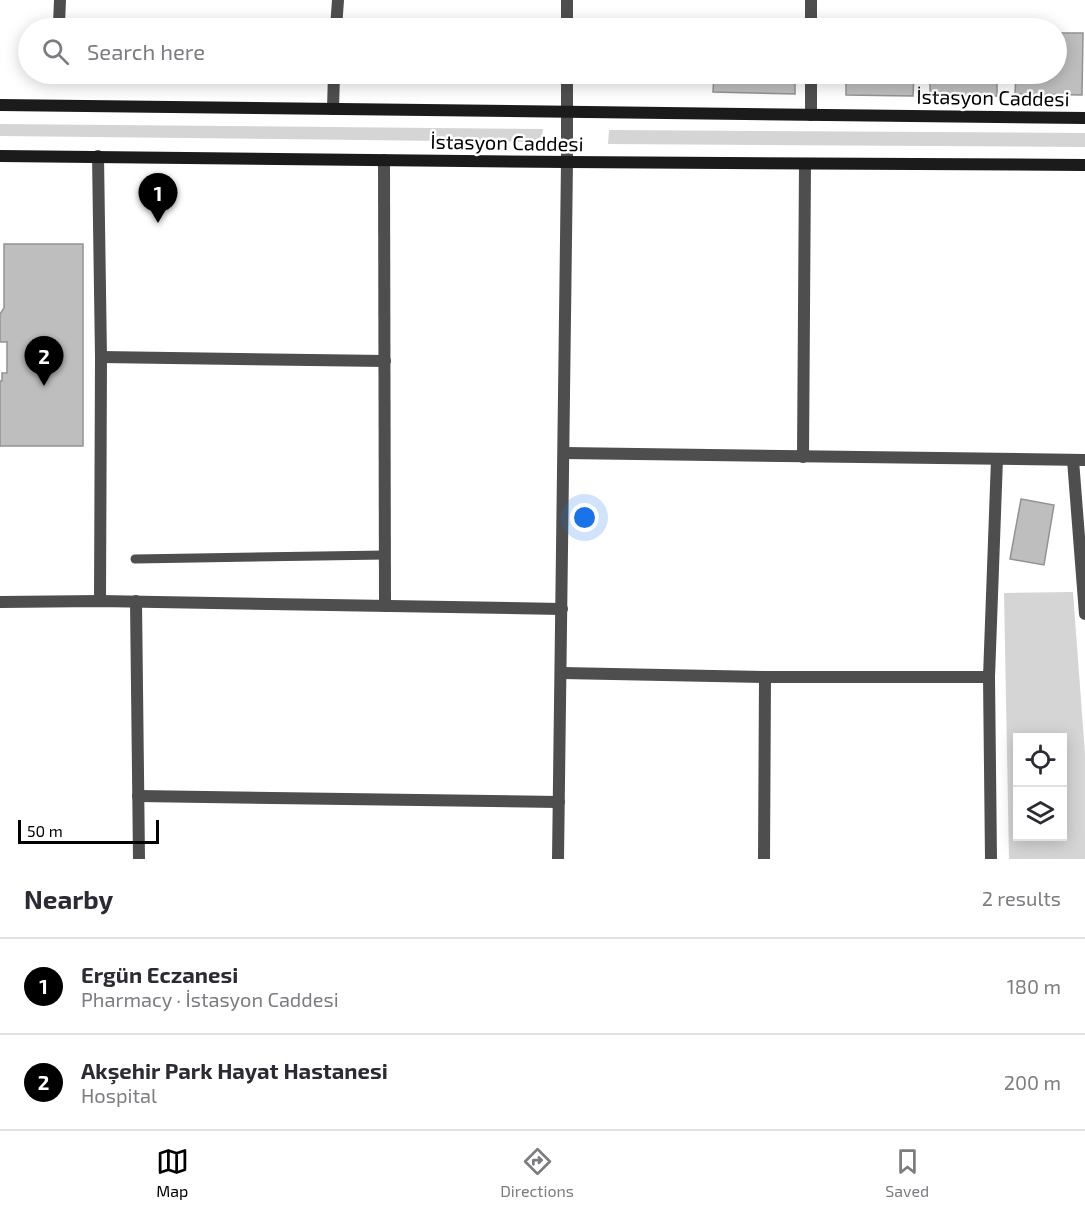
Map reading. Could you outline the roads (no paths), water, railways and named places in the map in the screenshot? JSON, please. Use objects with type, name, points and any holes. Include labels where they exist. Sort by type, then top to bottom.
[{"type":"main road","name":"İstasyon Caddesi","points":[[0,105],[1085,118]]},
{"type":"main road","name":"İstasyon Caddesi","points":[[0,156],[1085,165]]},
{"type":"street","points":[[59,18],[60,0]]},
{"type":"street","points":[[337,18],[338,0]]},
{"type":"street","points":[[567,0],[567,18]]},
{"type":"street","points":[[811,0],[811,18]]},
{"type":"street","points":[[333,110],[334,84]]},
{"type":"street","points":[[558,859],[562,673],[567,84]]},
{"type":"street","points":[[811,84],[811,115]]},
{"type":"street","points":[[98,156],[101,357],[100,601]]},
{"type":"street","points":[[384,160],[385,606]]},
{"type":"street","points":[[803,457],[805,164]]},
{"type":"street","points":[[101,357],[385,361]]},
{"type":"street","points":[[564,453],[1079,460],[1085,614]]},
{"type":"street","points":[[991,859],[989,677],[997,459]]},
{"type":"street","points":[[0,602],[100,601],[562,609]]},
{"type":"street","points":[[136,602],[139,859]]},
{"type":"street","points":[[562,673],[765,677],[989,677]]},
{"type":"street","points":[[764,859],[765,677]]},
{"type":"street","points":[[138,796],[559,802]]},
{"type":"lane","points":[[135,559],[385,555]]},
{"type":"place","name":"Ergün Eczanesi","points":[[158,223]]},
{"type":"place","name":"Akşehir Park Hayat Hastanesi","points":[[44,386]]}]
